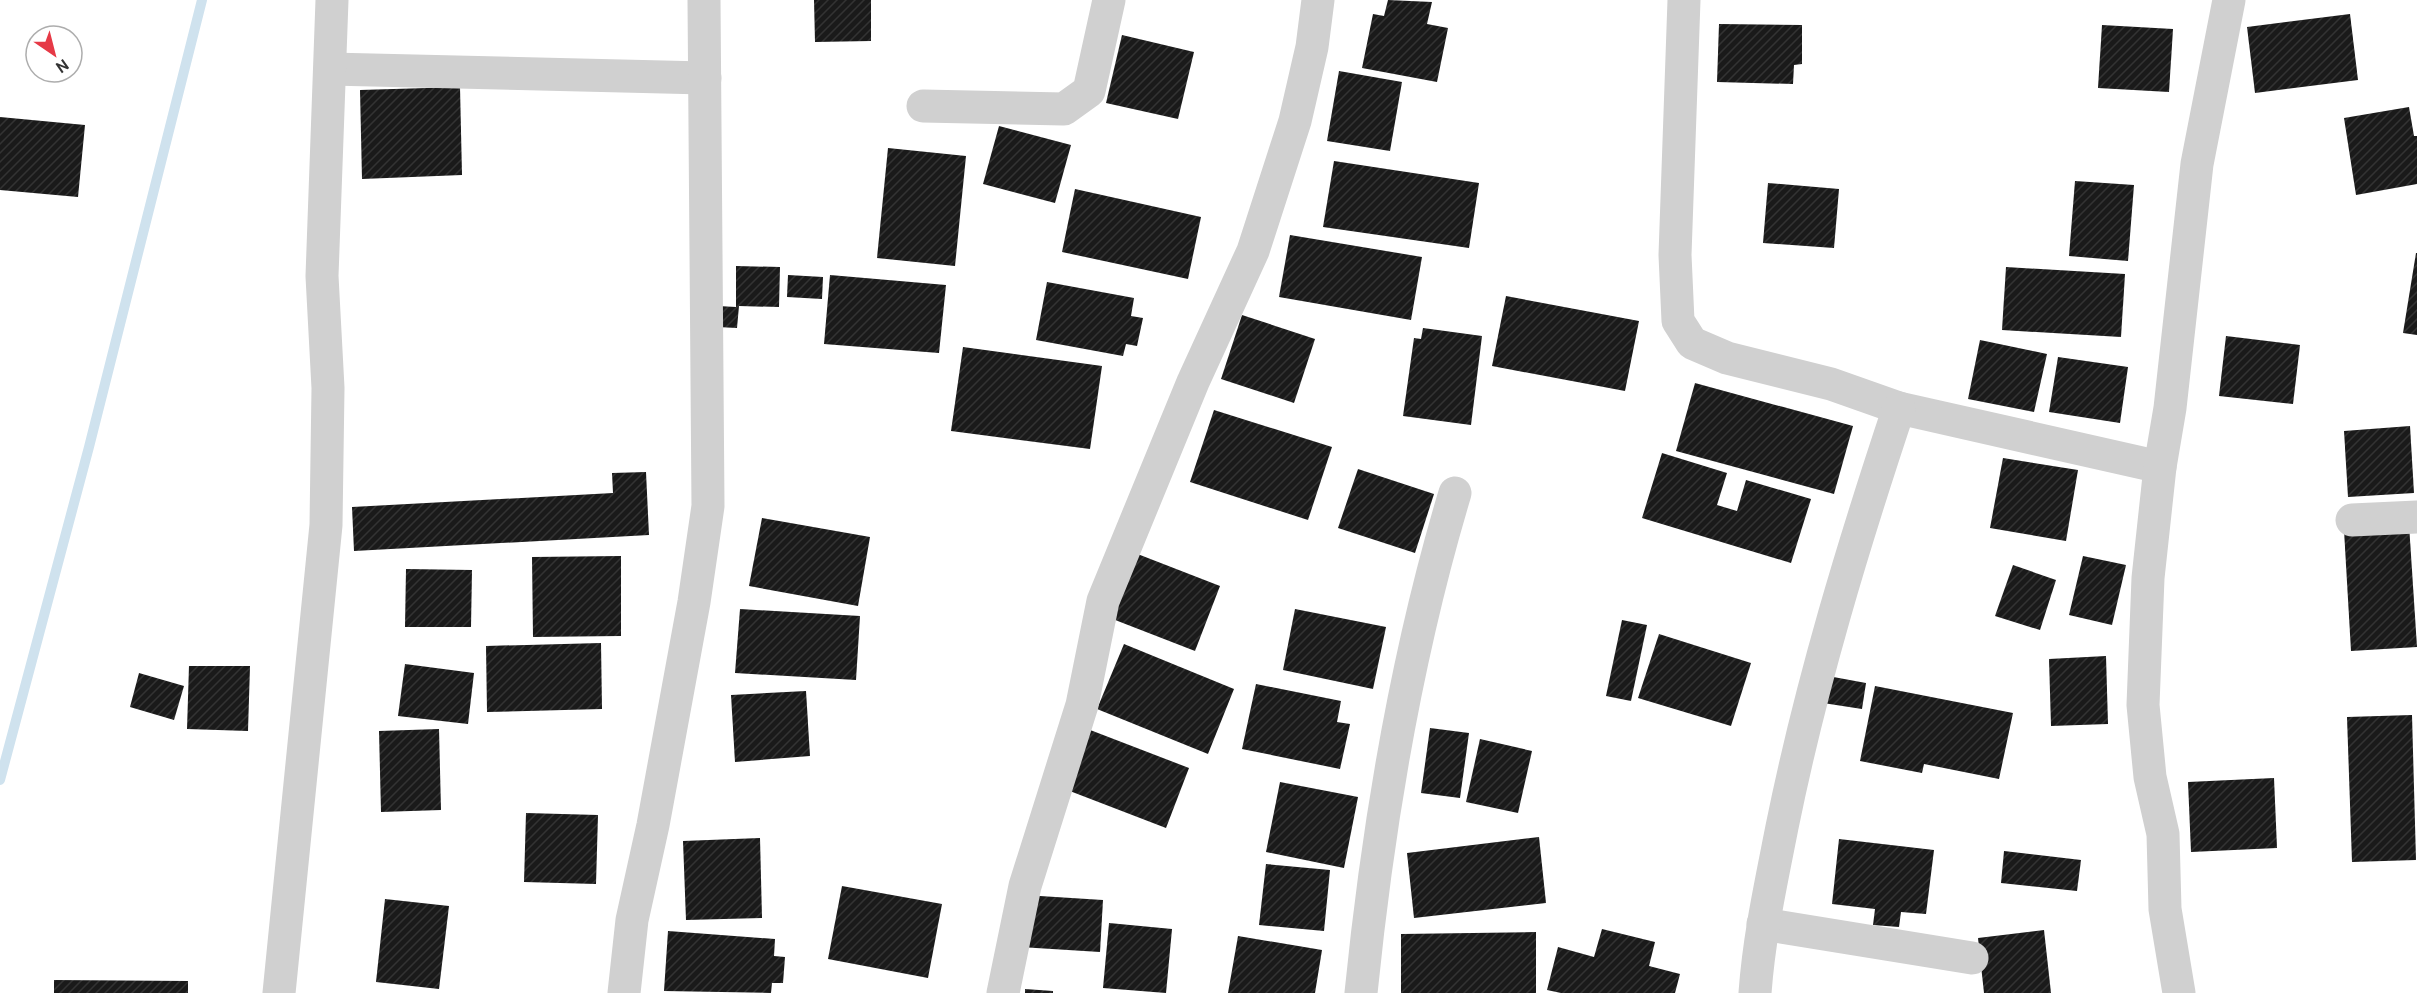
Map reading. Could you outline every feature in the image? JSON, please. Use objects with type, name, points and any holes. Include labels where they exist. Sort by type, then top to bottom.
[{"type":"street","points":[[279,993],[326,525],[328,388],[322,276],[332,0]]},
{"type":"street","points":[[624,993],[632,920],[653,825],[694,602],[708,506],[704,0]]},
{"type":"street","points":[[923,106],[1064,109],[1089,91],[1108,0]]},
{"type":"street","points":[[1003,993],[1025,886],[1082,705],[1103,601],[1193,382],[1253,251],[1294,121],[1312,47],[1317,0]]},
{"type":"street","points":[[1684,0],[1675,255],[1678,321],[1692,343],[1727,358],[1832,384],[1899,408],[2160,467]]},
{"type":"street","points":[[2179,993],[2165,909],[2163,834],[2150,777],[2143,705],[2148,578],[2160,467],[2170,408],[2197,164],[2229,0]]},
{"type":"street","points":[[330,69],[705,78]]},
{"type":"street","points":[[1755,993],[1763,924],[1800,739],[1854,543],[1899,408]]},
{"type":"street","points":[[1361,993],[1372,881],[1398,726],[1434,562],[1455,493]]},
{"type":"street","points":[[2352,520],[2417,517]]},
{"type":"street","points":[[1763,924],[1972,958]]},
{"type":"building","points":[[814,0],[871,0],[871,41],[815,42]]},
{"type":"building","points":[[1388,0],[1432,2],[1427,24],[1448,28],[1437,82],[1362,68],[1373,14],[1384,16]]},
{"type":"building","points":[[2350,14],[2358,80],[2255,93],[2247,27]]},
{"type":"building","points":[[1719,24],[1802,25],[1802,64],[1794,65],[1793,84],[1717,82]]},
{"type":"building","points":[[2102,25],[2173,29],[2169,92],[2098,88]]},
{"type":"building","points":[[1122,35],[1194,52],[1178,119],[1106,103]]},
{"type":"building","points":[[1339,71],[1402,82],[1390,151],[1327,141]]},
{"type":"building","points":[[460,87],[462,175],[362,179],[360,90]]},
{"type":"building","points":[[2409,107],[2414,136],[2417,136],[2417,184],[2356,195],[2344,118]]},
{"type":"building","points":[[0,117],[85,125],[78,197],[0,190]]},
{"type":"building","points":[[999,126],[1071,145],[1055,203],[983,184]]},
{"type":"building","points":[[888,148],[966,156],[955,266],[877,258]]},
{"type":"building","points":[[1334,161],[1479,183],[1469,248],[1323,227]]},
{"type":"building","points":[[2075,181],[2134,185],[2128,261],[2069,256]]},
{"type":"building","points":[[1768,183],[1839,189],[1834,248],[1763,243]]},
{"type":"building","points":[[1075,189],[1201,217],[1188,279],[1062,252]]},
{"type":"building","points":[[1290,235],[1422,257],[1411,320],[1279,297]]},
{"type":"building","points":[[2417,253],[2417,335],[2403,333]]},
{"type":"building","points":[[736,266],[780,267],[779,307],[739,306],[737,328],[717,327],[718,306],[736,307]]},
{"type":"building","points":[[2006,267],[2125,274],[2121,337],[2002,330]]},
{"type":"building","points":[[788,275],[823,277],[822,299],[787,297]]},
{"type":"building","points":[[830,275],[946,285],[939,353],[824,344]]},
{"type":"building","points":[[1047,282],[1134,298],[1131,316],[1143,318],[1137,346],[1126,344],[1123,356],[1036,340]]},
{"type":"building","points":[[1506,296],[1639,321],[1625,391],[1492,366]]},
{"type":"building","points":[[1242,315],[1315,339],[1294,403],[1221,379]]},
{"type":"building","points":[[1423,328],[1482,336],[1471,425],[1403,416],[1414,338],[1421,339]]},
{"type":"building","points":[[2226,336],[2300,345],[2293,404],[2219,396]]},
{"type":"building","points":[[1980,340],[2047,354],[2034,412],[1968,399]]},
{"type":"building","points":[[963,347],[1102,366],[1090,449],[951,431]]},
{"type":"building","points":[[2058,357],[2128,367],[2120,423],[2049,412]]},
{"type":"building","points":[[1695,383],[1853,426],[1834,494],[1676,451]]},
{"type":"building","points":[[1214,410],[1332,447],[1308,520],[1190,482]]},
{"type":"building","points":[[2410,426],[2414,493],[2348,497],[2344,431]]},
{"type":"building","points":[[1662,453],[1727,473],[1717,505],[1737,511],[1746,480],[1811,499],[1791,563],[1642,518]]},
{"type":"building","points":[[2003,458],[2078,470],[2066,541],[1990,528]]},
{"type":"building","points":[[1358,469],[1434,494],[1415,553],[1338,528]]},
{"type":"building","points":[[646,472],[649,535],[354,551],[352,507],[613,493],[612,473]]},
{"type":"building","points":[[2408,509],[2417,647],[2351,651],[2343,513]]},
{"type":"building","points":[[762,518],[870,537],[858,606],[749,586]]},
{"type":"building","points":[[1135,553],[1220,586],[1195,651],[1110,618]]},
{"type":"building","points":[[621,556],[621,636],[533,637],[532,557]]},
{"type":"building","points":[[2083,556],[2126,565],[2112,625],[2069,615]]},
{"type":"building","points":[[2013,565],[2056,580],[2040,630],[1995,616]]},
{"type":"building","points":[[406,569],[472,570],[471,627],[405,627]]},
{"type":"building","points":[[740,609],[860,616],[856,680],[735,673]]},
{"type":"building","points":[[1295,609],[1386,627],[1373,689],[1283,670]]},
{"type":"building","points":[[1622,620],[1647,625],[1631,701],[1606,696]]},
{"type":"building","points":[[1659,634],[1751,663],[1731,726],[1638,698]]},
{"type":"building","points":[[601,643],[602,709],[487,712],[486,646]]},
{"type":"building","points":[[1124,644],[1234,689],[1208,754],[1097,709]]},
{"type":"building","points":[[2106,656],[2108,724],[2051,726],[2049,659]]},
{"type":"building","points":[[405,664],[474,673],[468,724],[398,716]]},
{"type":"building","points":[[189,666],[250,666],[248,731],[187,729]]},
{"type":"building","points":[[139,673],[184,686],[174,720],[130,707]]},
{"type":"building","points":[[1828,676],[1866,683],[1862,709],[1823,703]]},
{"type":"building","points":[[1256,684],[1341,701],[1337,722],[1350,724],[1340,769],[1242,749]]},
{"type":"building","points":[[1875,686],[2013,713],[1999,779],[1924,764],[1922,773],[1860,761]]},
{"type":"building","points":[[806,691],[810,756],[735,762],[731,695]]},
{"type":"building","points":[[2412,715],[2416,860],[2352,862],[2347,717]]},
{"type":"building","points":[[1085,728],[1189,768],[1166,828],[1062,788]]},
{"type":"building","points":[[1430,728],[1469,733],[1460,798],[1421,793]]},
{"type":"building","points":[[439,729],[441,810],[381,812],[379,731]]},
{"type":"building","points":[[1480,739],[1532,751],[1518,813],[1466,802]]},
{"type":"building","points":[[2274,778],[2277,848],[2191,852],[2188,782]]},
{"type":"building","points":[[1280,782],[1358,797],[1344,868],[1266,852]]},
{"type":"building","points":[[526,813],[598,815],[596,884],[524,882]]},
{"type":"building","points":[[1539,837],[1546,903],[1414,918],[1407,853]]},
{"type":"building","points":[[760,838],[762,918],[686,920],[683,841]]},
{"type":"building","points":[[1839,839],[1934,850],[1926,914],[1901,912],[1899,927],[1873,925],[1875,909],[1832,904]]},
{"type":"building","points":[[2004,851],[2081,860],[2077,891],[2001,883]]},
{"type":"building","points":[[1266,864],[1330,870],[1324,931],[1259,925]]},
{"type":"building","points":[[842,886],[942,904],[928,978],[828,959]]},
{"type":"building","points":[[1024,895],[1103,900],[1100,952],[1020,947]]},
{"type":"building","points":[[385,899],[449,906],[439,989],[376,982]]},
{"type":"building","points":[[1109,923],[1172,929],[1166,993],[1103,988]]},
{"type":"building","points":[[1602,929],[1655,942],[1649,966],[1680,974],[1675,993],[1561,993],[1547,990],[1558,947],[1594,957]]},
{"type":"building","points":[[2044,930],[2051,993],[1984,993],[1978,938]]},
{"type":"building","points":[[668,931],[775,939],[774,956],[785,957],[783,983],[772,983],[771,993],[664,991]]},
{"type":"building","points":[[1536,932],[1536,993],[1401,993],[1401,934]]},
{"type":"building","points":[[1238,936],[1322,950],[1315,993],[1228,993]]},
{"type":"building","points":[[54,980],[188,981],[188,993],[54,993]]},
{"type":"building","points":[[1025,989],[1053,991],[1053,993],[1025,993]]},
{"type":"waterway","points":[[0,780],[89,447],[202,0]]}]
